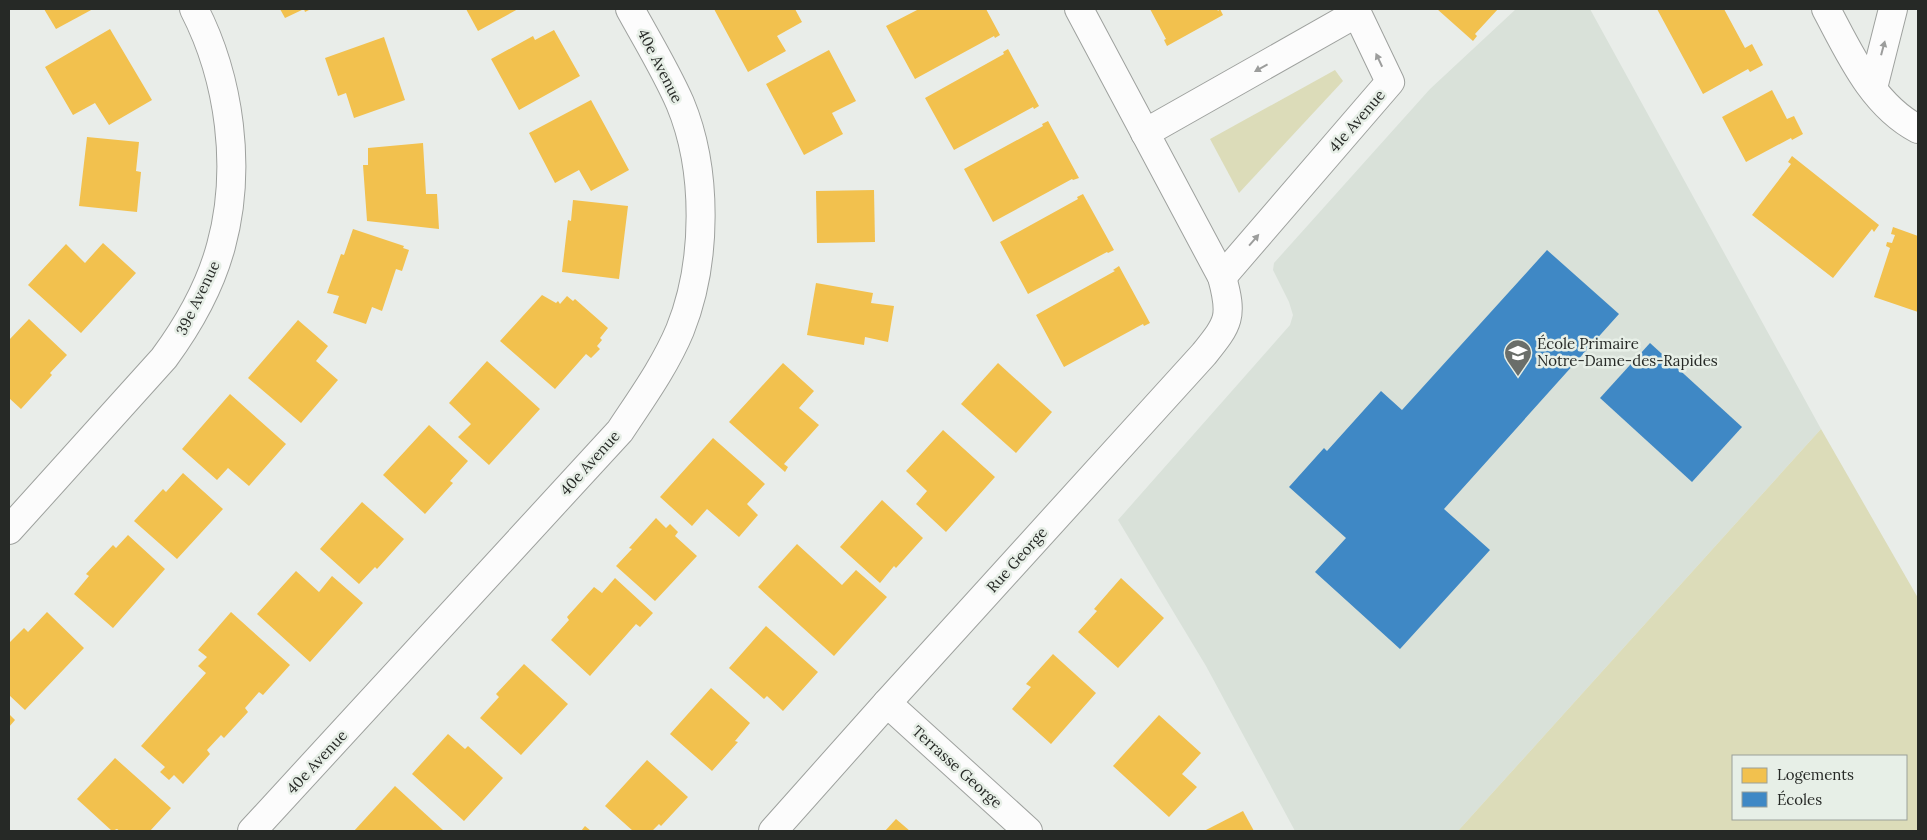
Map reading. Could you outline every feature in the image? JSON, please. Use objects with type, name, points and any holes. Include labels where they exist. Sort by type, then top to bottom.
[{"type":"street","name":"39e Avenue","points":[[9,530],[164,358],[195,311],[210,278],[221,247],[228,217],[230,151],[222,88],[206,33],[194,9]]},
{"type":"street","name":"40e Avenue","points":[[252,831],[620,431],[661,368],[680,330],[692,290],[699,248],[698,172],[692,139],[680,104],[630,9]]},
{"type":"street","points":[[1078,9],[1222,277]]},
{"type":"street","points":[[1826,9],[1856,65],[1873,88],[1888,107],[1918,128]]},
{"type":"street","points":[[1873,88],[1894,9]]},
{"type":"street","name":"41e Avenue","points":[[1145,132],[1357,14],[1390,82],[1222,277]]},
{"type":"street","name":"Rue George","points":[[773,831],[1222,332],[1228,317],[1228,301],[1222,277]]},
{"type":"street","name":"Terrasse George","points":[[887,703],[1028,831]]},
{"type":"shaded area","name":"École Primaire Notre-Dame-des-Rapides","points":[[1516,9],[1590,9],[1821,429],[1458,831],[1295,831],[1206,666],[1118,520],[1290,325],[1293,315],[1289,302],[1273,270],[1274,263],[1430,89]]},
{"type":"green space","points":[[1335,70],[1343,81],[1239,193],[1210,139]]},
{"type":"green space","points":[[1821,429],[1918,598],[1918,831],[1458,831]]},
{"type":"building: Logements","points":[[44,9],[93,9],[56,29]]},
{"type":"building: Logements","points":[[280,9],[304,9],[285,18]]},
{"type":"building: Logements","points":[[466,9],[518,9],[478,31]]},
{"type":"building: Logements","points":[[714,9],[795,9],[802,22],[777,36],[786,51],[748,72]]},
{"type":"building: Logements","points":[[919,9],[986,9],[1000,35],[995,38],[994,36],[915,79],[886,26]]},
{"type":"building: Logements","points":[[1150,9],[1217,9],[1218,11],[1220,9],[1223,15],[1167,46],[1164,40],[1166,39]]},
{"type":"building: Logements","points":[[1437,9],[1498,9],[1475,34],[1477,36],[1473,41]]},
{"type":"building: Logements","points":[[1657,9],[1724,9],[1745,48],[1752,44],[1763,65],[1750,72],[1748,69],[1703,94]]},
{"type":"building: Logements","points":[[110,29],[152,100],[109,125],[95,103],[73,115],[45,67]]},
{"type":"building: Logements","points":[[554,30],[580,76],[519,110],[491,59],[533,36],[535,40]]},
{"type":"building: Logements","points":[[384,37],[405,100],[354,118],[346,93],[338,96],[325,58]]},
{"type":"building: Logements","points":[[1008,49],[1039,106],[1034,109],[1033,107],[954,150],[925,98],[1004,54],[1003,52]]},
{"type":"building: Logements","points":[[829,50],[856,101],[832,113],[843,134],[804,155],[766,84]]},
{"type":"building: Logements","points":[[1772,90],[1787,119],[1794,116],[1803,134],[1792,140],[1791,138],[1746,162],[1722,117]]},
{"type":"building: Logements","points":[[591,100],[629,170],[591,191],[579,170],[555,183],[529,133]]},
{"type":"building: Logements","points":[[1048,121],[1079,178],[1072,179],[993,222],[964,169],[1043,126],[1042,124]]},
{"type":"building: Logements","points":[[87,137],[139,142],[136,171],[141,172],[137,212],[79,206]]},
{"type":"building: Logements","points":[[423,143],[426,194],[437,194],[439,229],[367,221],[363,165],[368,165],[368,148]]},
{"type":"building: Logements","points":[[1792,156],[1879,225],[1874,232],[1872,229],[1833,278],[1752,215],[1791,164],[1788,162]]},
{"type":"building: Logements","points":[[874,190],[875,242],[817,243],[816,191]]},
{"type":"building: Logements","points":[[1083,194],[1114,250],[1028,294],[1000,242],[1078,199],[1077,197]]},
{"type":"building: Logements","points":[[573,200],[628,206],[619,279],[562,272],[568,220],[571,221]]},
{"type":"building: Logements","points":[[1893,227],[1918,236],[1918,312],[1874,297],[1890,248],[1886,246],[1887,242],[1892,243],[1895,235],[1891,234]]},
{"type":"building: Logements","points":[[353,229],[404,246],[403,248],[409,250],[402,271],[396,269],[382,311],[372,307],[366,324],[333,313],[339,296],[327,293],[341,254],[344,255]]},
{"type":"building: Logements","points":[[103,243],[136,273],[81,333],[28,285],[66,244],[85,263]]},
{"type":"building: Logements","points":[[1119,266],[1150,323],[1144,326],[1143,324],[1064,367],[1036,315],[1115,271],[1113,270]]},
{"type":"building: Logements","points":[[816,283],[873,293],[871,303],[894,306],[888,342],[865,337],[864,345],[807,335]]},
{"type":"building: Logements","points":[[542,295],[556,303],[558,301],[560,304],[567,296],[573,301],[575,299],[608,328],[600,338],[602,340],[597,346],[600,349],[591,358],[586,354],[555,389],[500,341]]},
{"type":"building: Logements","points":[[29,319],[67,355],[50,373],[52,375],[21,409],[9,398],[9,340]]},
{"type":"building: Logements","points":[[298,320],[328,346],[316,361],[338,380],[301,423],[248,378]]},
{"type":"building: Logements","points":[[487,361],[540,409],[489,465],[458,437],[471,424],[449,403]]},
{"type":"building: Logements","points":[[783,363],[814,391],[799,408],[819,425],[784,464],[788,467],[785,472],[729,422]]},
{"type":"building: Logements","points":[[998,363],[1052,412],[1016,453],[961,404]]},
{"type":"building: Logements","points":[[230,394],[286,444],[249,486],[228,468],[217,480],[182,449]]},
{"type":"building: Logements","points":[[429,425],[468,461],[450,481],[453,483],[425,514],[383,475]]},
{"type":"building: Logements","points":[[943,430],[995,477],[946,532],[916,504],[927,491],[906,471]]},
{"type":"building: Logements","points":[[713,438],[765,484],[747,504],[758,515],[739,537],[707,509],[692,526],[660,497]]},
{"type":"building: Logements","points":[[183,473],[223,509],[177,559],[134,521],[163,489],[166,492]]},
{"type":"building: Logements","points":[[882,500],[923,538],[896,568],[894,566],[880,583],[840,547]]},
{"type":"building: Logements","points":[[362,502],[404,539],[377,569],[375,567],[359,584],[320,549]]},
{"type":"building: Logements","points":[[656,518],[666,528],[670,524],[678,532],[675,536],[697,556],[655,601],[616,566],[632,549],[629,548]]},
{"type":"building: Logements","points":[[128,535],[165,569],[113,628],[74,594],[89,576],[86,574],[113,545],[116,548]]},
{"type":"building: Logements","points":[[797,544],[842,585],[856,570],[887,597],[834,656],[758,587]]},
{"type":"building: Logements","points":[[296,571],[319,592],[332,576],[363,603],[310,662],[257,614]]},
{"type":"building: Logements","points":[[615,578],[653,613],[640,627],[636,624],[590,676],[551,640],[569,620],[567,617],[594,587],[602,593]]},
{"type":"building: Logements","points":[[1121,578],[1164,618],[1118,668],[1078,632],[1097,611],[1094,609]]},
{"type":"building: Logements","points":[[47,612],[84,648],[25,710],[9,695],[9,643],[24,628],[28,632]]},
{"type":"building: Logements","points":[[231,612],[290,665],[263,695],[259,692],[245,708],[248,712],[224,738],[221,735],[207,750],[210,754],[183,784],[174,775],[169,780],[160,772],[165,767],[141,746],[206,673],[198,666],[207,657],[198,650]]},
{"type":"building: Logements","points":[[766,626],[818,672],[783,711],[767,696],[764,699],[729,668]]},
{"type":"building: Logements","points":[[1053,654],[1096,693],[1051,744],[1012,709],[1031,687],[1026,684]]},
{"type":"building: Logements","points":[[524,664],[568,704],[521,755],[480,718],[499,697],[496,694]]},
{"type":"building: Logements","points":[[711,688],[750,723],[735,741],[738,742],[712,771],[670,734]]},
{"type":"building: Logements","points":[[9,714],[15,720],[9,727]]},
{"type":"building: Logements","points":[[1159,715],[1201,753],[1182,774],[1197,787],[1169,817],[1113,766]]},
{"type":"building: Logements","points":[[448,734],[465,749],[468,746],[503,778],[464,821],[412,774]]},
{"type":"building: Logements","points":[[115,758],[171,808],[150,831],[120,831],[117,829],[112,831],[77,799]]},
{"type":"building: Logements","points":[[647,760],[688,797],[661,826],[659,824],[652,831],[633,831],[605,806]]},
{"type":"building: Logements","points":[[395,786],[444,831],[354,831]]},
{"type":"building: Logements","points":[[1243,811],[1254,831],[1204,831]]},
{"type":"building: Logements","points":[[896,819],[910,831],[885,831]]},
{"type":"building: Logements","points":[[585,826],[591,831],[581,831]]},
{"type":"building: Écoles","points":[[1547,250],[1619,314],[1444,509],[1490,550],[1400,649],[1315,572],[1346,538],[1289,487],[1324,448],[1327,451],[1381,391],[1402,410]]},
{"type":"building: Écoles","points":[[1650,343],[1742,427],[1692,482],[1600,398]]},
{"type":"place","name":"École Primaire Notre-Dame-des-Rapides","points":[[1518,377]]}]
